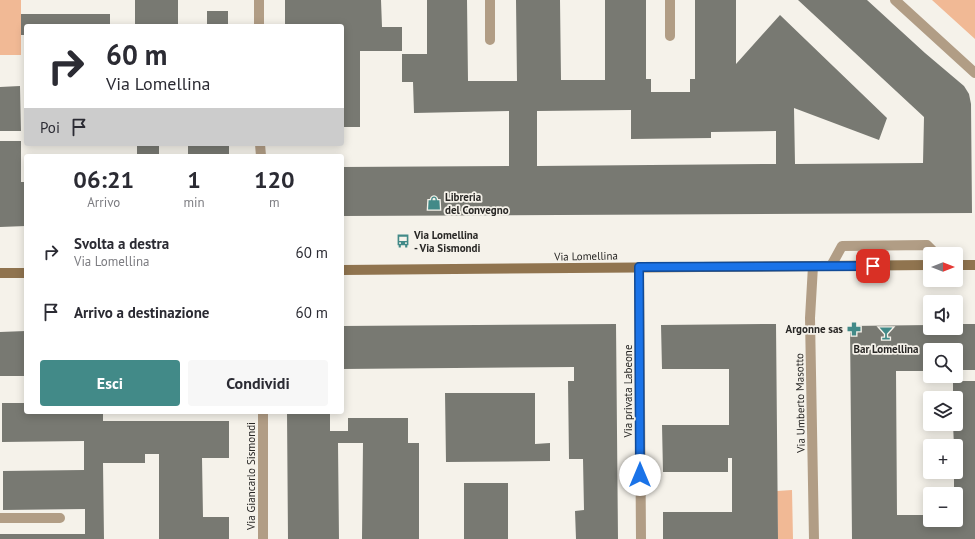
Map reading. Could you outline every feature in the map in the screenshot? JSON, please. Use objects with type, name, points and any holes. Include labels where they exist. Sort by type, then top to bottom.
[{"type":"street","points":[[259,0],[259,24]]},
{"type":"street","points":[[490,0],[490,40]]},
{"type":"street","points":[[670,0],[670,36]]},
{"type":"street","points":[[895,0],[975,72]]},
{"type":"street","points":[[831,266],[842,246],[927,245],[929,247]]},
{"type":"street","name":"Via Lomellina","points":[[344,270],[923,265]]},
{"type":"street","points":[[963,265],[975,265]]},
{"type":"street","name":"Via Umberto Masotto","points":[[813,266],[810,318],[814,539]]},
{"type":"street","name":"Via privata Labeone","points":[[639,267],[641,539]]},
{"type":"street","points":[[0,273],[24,273]]},
{"type":"street","name":"Via Giancarlo Sismondi","points":[[263,414],[264,539]]},
{"type":"street","points":[[0,518],[60,518]]},
{"type":"shaded area","points":[[0,0],[21,0],[21,55],[0,55]]},
{"type":"shaded area","points":[[932,0],[975,0],[975,39]]},
{"type":"shaded area","points":[[792,490],[793,539],[778,539],[777,491]]},
{"type":"building","points":[[135,0],[178,0],[178,24],[135,24]]},
{"type":"building","points":[[285,0],[381,0],[382,27],[402,27],[402,51],[360,51],[360,127],[344,127],[344,24],[285,24]]},
{"type":"building","points":[[427,0],[467,0],[468,81],[517,81],[516,0],[560,0],[561,80],[605,80],[605,0],[646,0],[646,79],[651,79],[651,92],[690,92],[690,79],[695,79],[695,0],[736,0],[736,64],[780,15],[887,118],[879,140],[794,108],[795,164],[923,163],[924,117],[798,0],[867,0],[964,86],[969,94],[971,104],[972,213],[344,216],[344,167],[509,166],[509,111],[414,113],[413,82],[402,82],[402,54],[427,54]],"holes":[[[631,110],[631,139],[711,138],[711,132],[776,131],[776,164],[537,166],[537,111]]]},
{"type":"building","points":[[207,11],[228,11],[228,24],[207,24]]},
{"type":"building","points":[[21,14],[110,14],[110,24],[24,24],[24,35],[21,35]]},
{"type":"building","points":[[20,86],[21,131],[0,131],[0,87]]},
{"type":"building","points":[[0,141],[21,141],[21,182],[24,182],[24,226],[0,227]]},
{"type":"building","points":[[137,146],[159,146],[159,154],[137,154]]},
{"type":"building","points":[[188,146],[229,146],[229,154],[188,154]]},
{"type":"building","points":[[616,324],[618,539],[576,539],[575,511],[584,510],[583,459],[569,459],[568,381],[574,381],[574,367],[344,369],[344,326]]},
{"type":"building","points":[[776,324],[778,539],[663,539],[663,512],[732,512],[732,458],[728,458],[728,472],[663,472],[662,425],[729,425],[729,369],[662,369],[661,325]]},
{"type":"building","points":[[963,324],[975,324],[975,370],[963,370],[963,343],[923,343],[923,371],[896,371],[897,515],[923,515],[923,527],[963,527],[963,487],[954,487],[954,479],[963,479],[963,439],[954,439],[953,431],[963,431],[963,391],[953,391],[953,383],[975,381],[975,539],[852,539],[850,326],[923,325],[923,335],[963,335]]},
{"type":"building","points":[[24,331],[24,376],[0,376],[0,332]]},
{"type":"building","points":[[445,393],[535,393],[535,444],[550,443],[550,461],[446,462]]},
{"type":"building","points":[[2,403],[24,403],[24,414],[103,414],[103,421],[229,421],[229,458],[202,458],[203,517],[229,517],[229,539],[159,539],[159,454],[145,454],[145,463],[103,463],[104,539],[0,539],[0,534],[85,534],[85,509],[3,510],[3,471],[84,470],[84,441],[2,442]]},
{"type":"building","points":[[287,414],[330,414],[330,431],[348,431],[348,418],[408,418],[408,443],[419,443],[419,539],[362,539],[363,443],[338,443],[339,539],[288,539]]},
{"type":"building","points":[[464,483],[508,483],[508,539],[464,539]]},
{"type":"place","name":"Libreria del Convegno","points":[[434,203]]},
{"type":"place","name":"Via Lomellina - Via Sismondi","points":[[403,241]]},
{"type":"place","name":"Argonne sas","points":[[854,329]]},
{"type":"place","name":"Bar Lomellina","points":[[886,333]]},
{"type":"route","points":[[640,475],[639,267],[873,266]]}]
